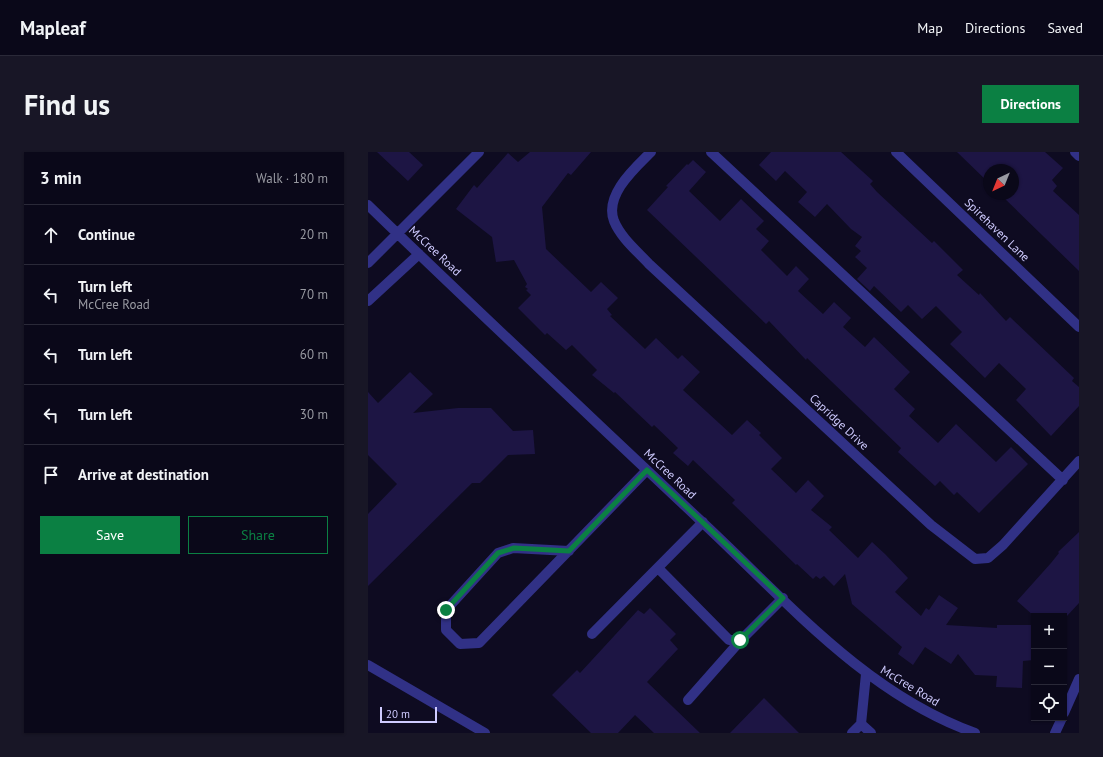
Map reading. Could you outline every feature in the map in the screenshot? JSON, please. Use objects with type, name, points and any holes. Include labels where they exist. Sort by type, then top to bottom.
[{"type":"street","points":[[368,263],[479,152]]},
{"type":"street","name":"Capridge Drive","points":[[651,152],[634,169],[621,186],[613,203],[614,220],[624,238],[649,264],[931,525],[961,549],[975,559],[988,558],[1063,480],[1079,461]]},
{"type":"street","points":[[711,152],[1063,480]]},
{"type":"street","name":"Spirehaven Lane","points":[[896,152],[1079,327]]},
{"type":"street","points":[[1075,152],[1079,156]]},
{"type":"street","name":"McCree Road","points":[[368,205],[647,470],[866,674],[913,705],[957,730],[975,733]]},
{"type":"street","points":[[368,301],[419,254]]},
{"type":"street","points":[[569,551],[514,548],[498,553],[446,610],[446,630],[460,644],[479,643],[569,551],[647,470]]},
{"type":"street","points":[[592,634],[703,522]]},
{"type":"street","points":[[658,568],[729,640],[740,640]]},
{"type":"street","points":[[688,700],[740,640],[783,598]]},
{"type":"street","points":[[368,664],[485,733]]},
{"type":"street","points":[[852,733],[861,724],[866,674]]},
{"type":"street","points":[[1067,706],[1079,679]]},
{"type":"street","points":[[1055,733],[1061,721]]},
{"type":"street","points":[[861,724],[871,733]]},
{"type":"building","points":[[377,152],[409,152],[423,165],[408,181]]},
{"type":"building","points":[[530,152],[591,152],[571,175],[568,173],[542,207],[546,249],[591,292],[601,282],[618,298],[607,309],[612,315],[610,316],[645,349],[656,338],[678,359],[682,355],[700,372],[683,390],[732,435],[747,420],[761,433],[759,435],[782,458],[771,469],[796,493],[808,480],[824,496],[811,510],[832,527],[829,530],[858,558],[872,542],[885,554],[908,578],[895,592],[921,616],[926,608],[929,610],[939,595],[958,608],[946,625],[997,628],[997,625],[1031,625],[1031,660],[1023,661],[1022,688],[996,687],[997,676],[975,675],[958,654],[951,664],[925,647],[913,665],[898,654],[902,647],[852,604],[845,574],[834,586],[824,576],[820,579],[816,576],[813,579],[797,564],[796,565],[732,503],[735,500],[693,460],[688,466],[673,453],[678,448],[654,425],[652,427],[615,392],[614,393],[592,375],[597,370],[572,345],[566,350],[547,333],[545,335],[518,308],[531,295],[526,290],[528,289],[525,287],[527,284],[514,260],[496,262],[492,237],[456,209],[474,185],[477,188],[508,153],[518,162]]},
{"type":"building","points":[[771,152],[841,152],[873,181],[870,184],[877,192],[932,243],[934,241],[963,270],[957,275],[979,295],[980,293],[1006,321],[1010,317],[1074,378],[1072,381],[1079,387],[1079,406],[1051,436],[1016,400],[1026,389],[999,363],[985,378],[950,344],[962,332],[936,306],[922,319],[908,305],[901,312],[874,286],[870,291],[857,279],[867,268],[855,257],[861,251],[855,246],[862,237],[851,229],[827,204],[815,217],[798,202],[807,192],[785,171],[776,181],[759,165]]},
{"type":"building","points":[[957,152],[1045,152],[1063,168],[1052,180],[1057,186],[1053,191],[1079,215],[1079,271],[1006,200],[1019,200],[1019,164],[983,164],[983,177]]},
{"type":"building","points":[[693,160],[706,172],[689,191],[720,221],[741,199],[764,221],[756,229],[769,241],[761,250],[787,276],[796,266],[809,279],[798,291],[823,314],[834,302],[851,318],[843,327],[865,347],[874,337],[910,372],[894,389],[915,409],[909,416],[938,443],[956,424],[996,462],[1011,447],[1028,464],[979,513],[957,492],[954,495],[940,481],[935,486],[898,452],[901,448],[807,358],[806,360],[769,321],[766,324],[647,210],[668,187],[666,186],[687,164],[688,165]]},
{"type":"building","points":[[410,372],[433,394],[413,413],[458,408],[491,408],[513,431],[533,430],[535,454],[508,455],[480,483],[472,483],[368,586],[368,514],[397,484],[368,455],[368,392],[378,403]]},
{"type":"building","points":[[1079,532],[1079,603],[1067,616],[1067,613],[1031,613],[1017,601],[1051,563],[1059,553],[1058,552]]},
{"type":"building","points":[[650,608],[676,634],[670,640],[678,649],[647,682],[700,733],[654,733],[635,715],[618,733],[591,733],[552,695],[577,670],[580,673],[638,610],[644,614]]},
{"type":"building","points":[[764,698],[799,733],[730,733]]},
{"type":"route","points":[[446,610],[498,553],[514,548],[569,551],[647,470],[783,598],[740,640]]}]
